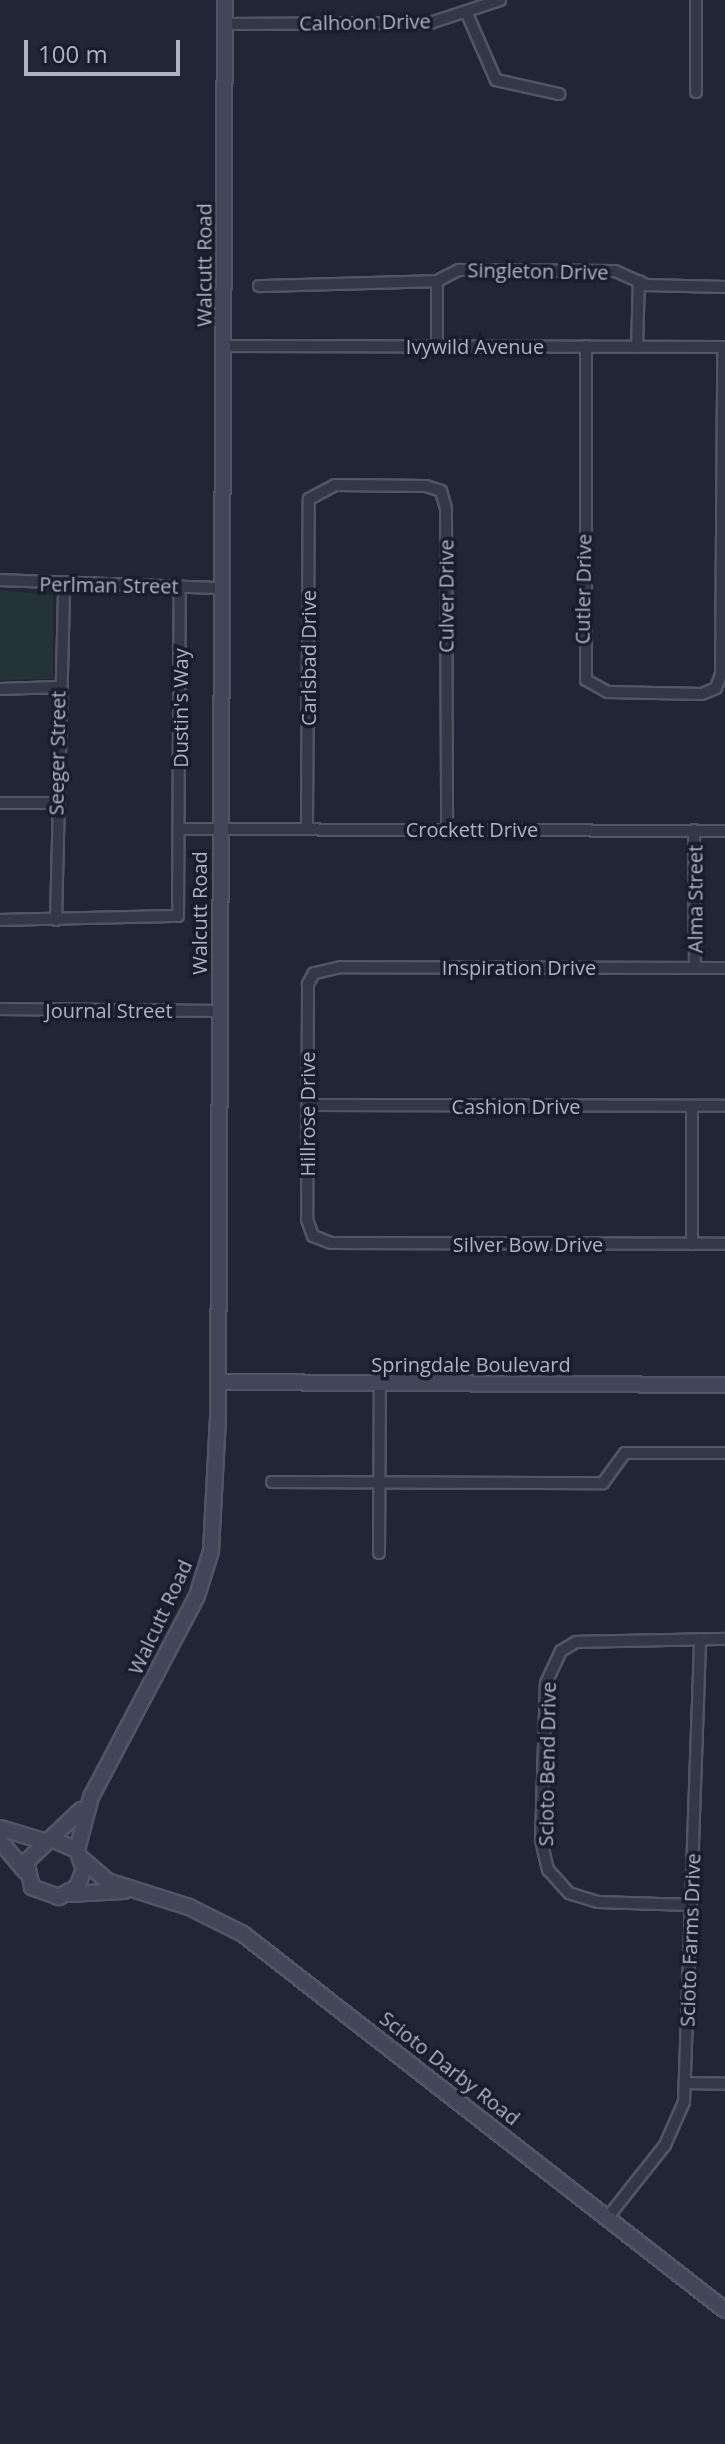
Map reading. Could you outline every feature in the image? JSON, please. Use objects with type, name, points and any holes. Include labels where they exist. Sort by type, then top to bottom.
[{"type":"street","name":"Walcutt Road","points":[[80,1854],[91,1797],[205,1575],[218,1382],[219,588],[224,346],[225,0]]},
{"type":"street","name":"Calhoon Drive","points":[[225,24],[430,23],[468,16],[500,0]]},
{"type":"street","points":[[696,0],[696,92]]},
{"type":"street","points":[[468,16],[496,80],[559,94]]},
{"type":"street","name":"Singleton Drive","points":[[259,286],[437,281],[469,270],[615,271],[639,281],[725,287]]},
{"type":"street","name":"Singleton Drive","points":[[437,281],[437,346]]},
{"type":"street","points":[[637,347],[639,281]]},
{"type":"street","name":"Ivywild Avenue","points":[[224,346],[724,347]]},
{"type":"street","name":"Cutler Drive","points":[[586,346],[586,680],[608,692],[702,694],[716,688],[721,674],[724,347]]},
{"type":"street","name":"Culver Drive","points":[[316,490],[426,486],[445,500],[447,829]]},
{"type":"street","name":"Carlsbad Drive","points":[[307,828],[308,510],[316,490]]},
{"type":"street","name":"Perlman Street","points":[[0,580],[64,586],[219,588]]},
{"type":"street","name":"Seeger Street","points":[[56,920],[58,687],[64,586]]},
{"type":"street","name":"Dustin's Way","points":[[56,920],[149,921],[178,916],[180,587]]},
{"type":"street","points":[[0,689],[58,687]]},
{"type":"street","points":[[0,803],[57,803]]},
{"type":"street","points":[[179,829],[219,829]]},
{"type":"street","name":"Crockett Drive","points":[[219,829],[725,831]]},
{"type":"street","name":"Alma Street","points":[[694,830],[695,968]]},
{"type":"street","points":[[0,920],[56,920]]},
{"type":"street","name":"Inspiration Drive","points":[[314,973],[341,967],[725,968]]},
{"type":"street","name":"Hillrose Drive","points":[[314,973],[308,984],[308,1228],[331,1243]]},
{"type":"street","name":"Journal Street","points":[[0,1009],[218,1011]]},
{"type":"street","name":"Cashion Drive","points":[[308,1105],[725,1106]]},
{"type":"street","points":[[692,1106],[692,1244]]},
{"type":"street","name":"Silver Bow Drive","points":[[331,1243],[725,1244]]},
{"type":"street","name":"Springdale Boulevard","points":[[218,1382],[725,1385]]},
{"type":"street","points":[[379,1553],[380,1384]]},
{"type":"street","points":[[272,1482],[603,1483],[625,1453],[725,1453]]},
{"type":"street","name":"Scioto Bend Drive","points":[[691,1905],[598,1902],[569,1893],[548,1870],[541,1840],[546,1683],[561,1651],[594,1638],[700,1639]]},
{"type":"street","points":[[700,1639],[725,1639]]},
{"type":"street","name":"Scioto Farms Drive","points":[[608,2217],[665,2145],[686,2083],[700,1639]]},
{"type":"street","name":"Walcutt Road","points":[[47,1840],[91,1797]]},
{"type":"street","points":[[0,1828],[47,1840],[80,1854],[82,1879],[69,1894],[39,1893],[0,1841]]},
{"type":"street","points":[[25,1871],[29,1853],[47,1840]]},
{"type":"street","name":"Scioto Darby Road","points":[[80,1854],[93,1873],[132,1890],[189,1907],[243,1934],[725,2310]]},
{"type":"street","name":"Scioto Darby Road","points":[[69,1894],[132,1890]]},
{"type":"street","points":[[686,2083],[725,2084]]},
{"type":"shaded area","points":[[0,590],[53,595],[53,679],[0,680]]}]
